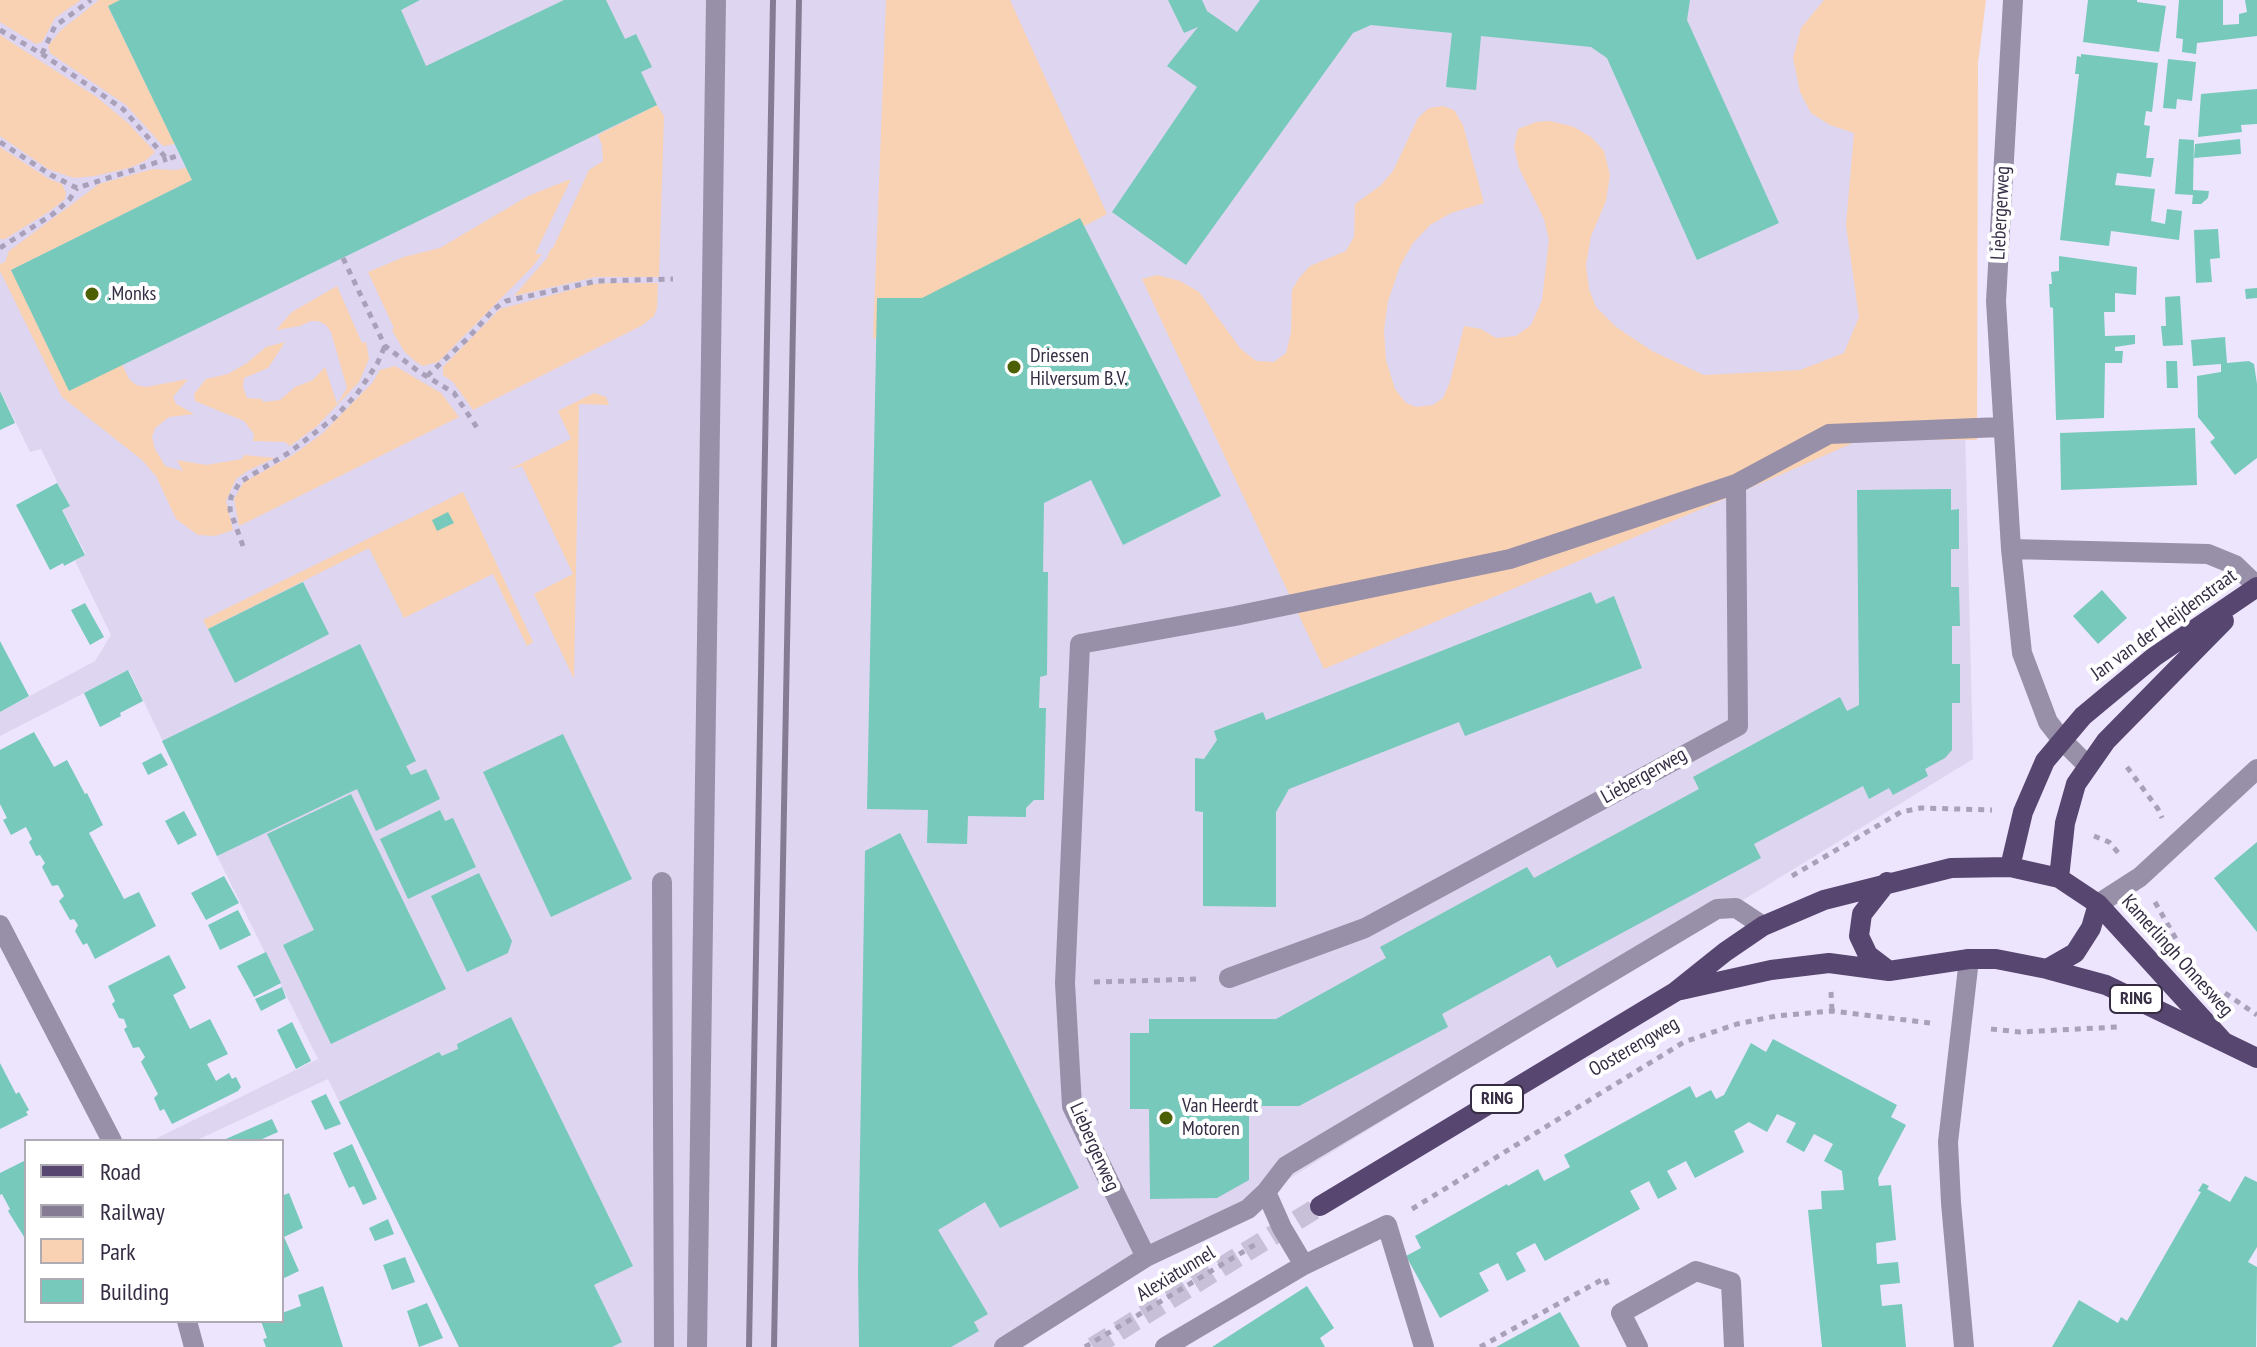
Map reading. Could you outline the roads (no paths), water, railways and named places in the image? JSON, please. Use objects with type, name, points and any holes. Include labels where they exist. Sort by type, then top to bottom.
[{"type":"main road","name":"Jan van der Heijdenstraat","points":[[2010,867],[2023,812],[2045,761],[2083,716],[2154,657],[2257,587]]},
{"type":"main road","name":"Jan van der Heijdenstraat","points":[[2059,878],[2065,823],[2076,784],[2088,766],[2106,741],[2257,587]]},
{"type":"main road","name":"Oosterengweg","points":[[1320,1206],[1675,992],[1763,926],[1824,900],[1951,868],[2010,867],[2059,878]]},
{"type":"main road","name":"Kamerlingh Onnesweg","points":[[2059,878],[2098,904],[2222,1040]]},
{"type":"main road","points":[[1887,882],[1862,914],[1859,936],[1868,955],[1889,971]]},
{"type":"main road","name":"Kamerlingh Onnesweg","points":[[2047,969],[2075,953],[2091,928],[2098,904]]},
{"type":"main road","name":"Oosterengweg","points":[[1675,992],[1771,970],[1829,963],[1889,971],[1969,959],[1996,959],[2047,969]]},
{"type":"main road","name":"Kamerlingh Onnesweg","points":[[2047,969],[2106,985],[2257,1058]]},
{"type":"street","points":[[697,1347],[716,0]]},
{"type":"street","name":"Liebergerweg","points":[[2013,0],[1996,301],[2001,427],[2011,549],[2022,653],[2048,722],[2088,766]]},
{"type":"street","points":[[1736,484],[1829,434],[2001,427]]},
{"type":"street","name":"Liebergerweg","points":[[1146,1257],[1072,1106],[1065,983],[1080,644],[1249,614],[1510,559],[1736,484],[1738,726],[1365,928],[1229,978]]},
{"type":"street","name":"Jan van der Heijdenstraat","points":[[2011,549],[2208,554],[2235,565],[2257,587]]},
{"type":"street","points":[[2098,904],[2140,877],[2257,769]]},
{"type":"street","points":[[662,882],[664,1347]]},
{"type":"street","points":[[1004,1347],[1146,1257],[1248,1209],[1286,1166],[1717,909],[1736,908],[1763,926]]},
{"type":"street","points":[[0,925],[111,1139]]},
{"type":"street","points":[[1964,1347],[1948,1142],[1969,959]]},
{"type":"street","points":[[1266,1192],[1282,1228],[1304,1265]]},
{"type":"street","points":[[1165,1347],[1304,1265],[1387,1225],[1424,1347]]},
{"type":"street","points":[[1638,1347],[1621,1313],[1696,1271],[1731,1282],[1734,1347]]},
{"type":"street","points":[[188,1323],[194,1347]]},
{"type":"tunnel","points":[[1093,1347],[1320,1206]]},
{"type":"railway","points":[[749,1347],[773,0]]},
{"type":"railway","points":[[774,1347],[799,0]]},
{"type":"place","name":".Monks","points":[[92,294]]},
{"type":"place","name":"Driessen Hilversum B.V.","points":[[1014,367]]},
{"type":"place","name":"Van Heerdt Motoren","points":[[1166,1118]]}]
